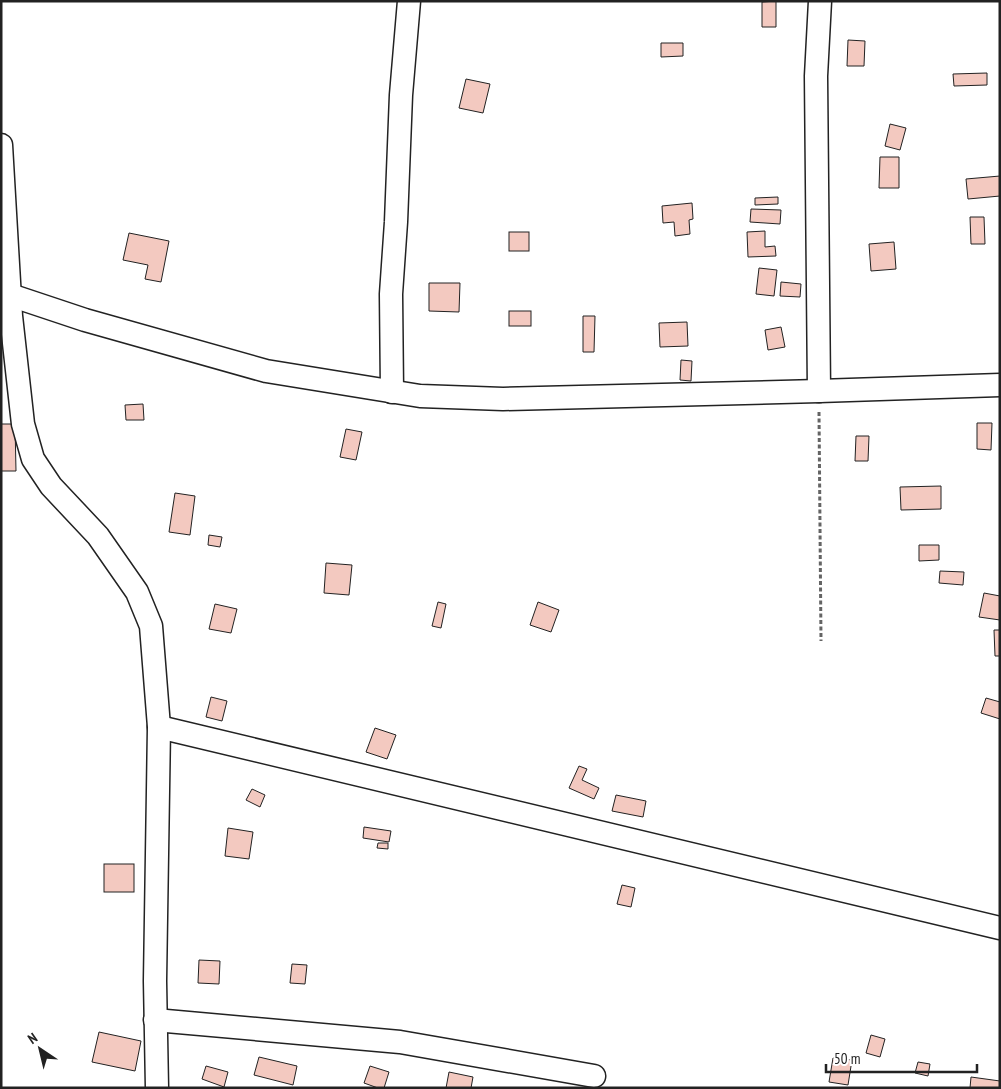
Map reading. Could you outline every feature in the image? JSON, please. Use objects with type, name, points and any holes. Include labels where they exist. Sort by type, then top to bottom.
[{"type":"street","points":[[392,392],[391,294],[401,94],[409,1]]},
{"type":"street","points":[[819,392],[816,76],[820,1]]},
{"type":"street","points":[[1,145],[10,295],[24,424],[33,459],[51,486],[98,536],[137,592],[151,626],[159,727],[155,1020],[157,1088]]},
{"type":"street","points":[[10,295],[85,320],[266,371],[420,396],[503,399],[819,392],[1000,385]]},
{"type":"street","points":[[159,727],[1000,928]]},
{"type":"street","points":[[155,1020],[400,1042],[594,1076]]},
{"type":"path","points":[[819,392],[821,641]]},
{"type":"building","points":[[776,1],[776,27],[762,27],[762,2]]},
{"type":"building","points":[[848,40],[865,41],[864,66],[847,66]]},
{"type":"building","points":[[661,43],[683,43],[683,56],[661,57]]},
{"type":"building","points":[[987,73],[987,85],[954,86],[953,74]]},
{"type":"building","points":[[466,79],[490,84],[483,113],[459,108]]},
{"type":"building","points":[[890,124],[906,128],[900,150],[885,146]]},
{"type":"building","points":[[880,157],[899,157],[899,188],[879,188]]},
{"type":"building","points":[[1000,176],[1000,196],[968,199],[966,179]]},
{"type":"building","points":[[778,197],[778,204],[755,205],[755,198]]},
{"type":"building","points":[[692,203],[693,219],[689,220],[690,234],[675,236],[674,222],[663,223],[662,206]]},
{"type":"building","points":[[751,209],[781,210],[780,224],[750,222]]},
{"type":"building","points":[[970,217],[984,217],[985,244],[971,244]]},
{"type":"building","points":[[765,231],[765,247],[775,246],[776,256],[748,257],[747,232]]},
{"type":"building","points":[[509,232],[529,232],[529,251],[509,251]]},
{"type":"building","points":[[129,233],[169,241],[161,282],[145,279],[148,265],[123,260]]},
{"type":"building","points":[[894,242],[896,269],[871,271],[869,244]]},
{"type":"building","points":[[759,268],[777,270],[774,296],[756,294]]},
{"type":"building","points":[[781,282],[801,284],[800,297],[780,296]]},
{"type":"building","points":[[429,283],[460,283],[459,312],[429,311]]},
{"type":"building","points":[[509,311],[531,311],[531,326],[509,326]]},
{"type":"building","points":[[583,316],[595,316],[594,352],[583,352]]},
{"type":"building","points":[[687,322],[688,346],[660,347],[659,323]]},
{"type":"building","points":[[781,327],[785,347],[768,350],[765,330]]},
{"type":"building","points":[[681,360],[692,361],[691,381],[680,380]]},
{"type":"building","points":[[143,404],[144,420],[126,420],[125,405]]},
{"type":"building","points":[[977,423],[992,423],[991,450],[977,449]]},
{"type":"building","points":[[1,424],[15,424],[16,471],[1,471]]},
{"type":"building","points":[[346,429],[362,432],[356,460],[340,457]]},
{"type":"building","points":[[856,436],[869,436],[868,461],[855,461]]},
{"type":"building","points":[[941,486],[941,509],[901,510],[900,487]]},
{"type":"building","points":[[175,493],[195,496],[190,535],[169,532]]},
{"type":"building","points":[[209,535],[222,537],[220,547],[208,545]]},
{"type":"building","points":[[919,545],[939,545],[939,560],[919,561]]},
{"type":"building","points":[[326,563],[352,565],[349,595],[324,593]]},
{"type":"building","points":[[940,571],[964,572],[963,585],[939,583]]},
{"type":"building","points":[[984,593],[1000,596],[1000,620],[979,617]]},
{"type":"building","points":[[438,602],[446,604],[441,628],[432,626]]},
{"type":"building","points":[[538,602],[559,610],[551,632],[530,625]]},
{"type":"building","points":[[215,604],[237,609],[231,633],[209,629]]},
{"type":"building","points":[[994,630],[1000,630],[1000,656],[995,656]]},
{"type":"building","points":[[211,697],[227,701],[222,721],[206,717]]},
{"type":"building","points":[[986,698],[1000,702],[1000,719],[981,713]]},
{"type":"building","points":[[375,728],[396,735],[387,759],[366,752]]},
{"type":"building","points":[[579,766],[587,769],[582,780],[599,788],[594,799],[569,788]]},
{"type":"building","points":[[252,789],[265,795],[260,807],[246,800]]},
{"type":"building","points":[[616,795],[646,801],[643,817],[612,811]]},
{"type":"building","points":[[364,827],[391,831],[389,842],[363,838]]},
{"type":"building","points":[[228,828],[253,832],[249,859],[225,856]]},
{"type":"building","points":[[378,843],[388,843],[388,849],[377,848]]},
{"type":"building","points":[[104,864],[134,864],[134,892],[104,892]]},
{"type":"building","points":[[622,885],[635,888],[631,907],[617,904]]},
{"type":"building","points":[[199,960],[220,961],[219,984],[198,983]]},
{"type":"building","points":[[292,964],[307,965],[305,984],[290,983]]},
{"type":"building","points":[[99,1032],[141,1041],[135,1071],[92,1062]]},
{"type":"building","points":[[871,1035],[885,1039],[880,1057],[866,1053]]},
{"type":"building","points":[[259,1057],[297,1066],[293,1085],[254,1075]]},
{"type":"building","points":[[833,1058],[852,1060],[848,1085],[829,1082]]},
{"type":"building","points":[[918,1062],[930,1064],[928,1076],[915,1073]]},
{"type":"building","points":[[206,1066],[228,1072],[224,1087],[202,1079]]},
{"type":"building","points":[[370,1066],[389,1072],[384,1088],[364,1083]]},
{"type":"building","points":[[449,1072],[473,1077],[471,1088],[446,1088]]},
{"type":"building","points":[[971,1077],[1000,1081],[1000,1088],[970,1088]]}]
